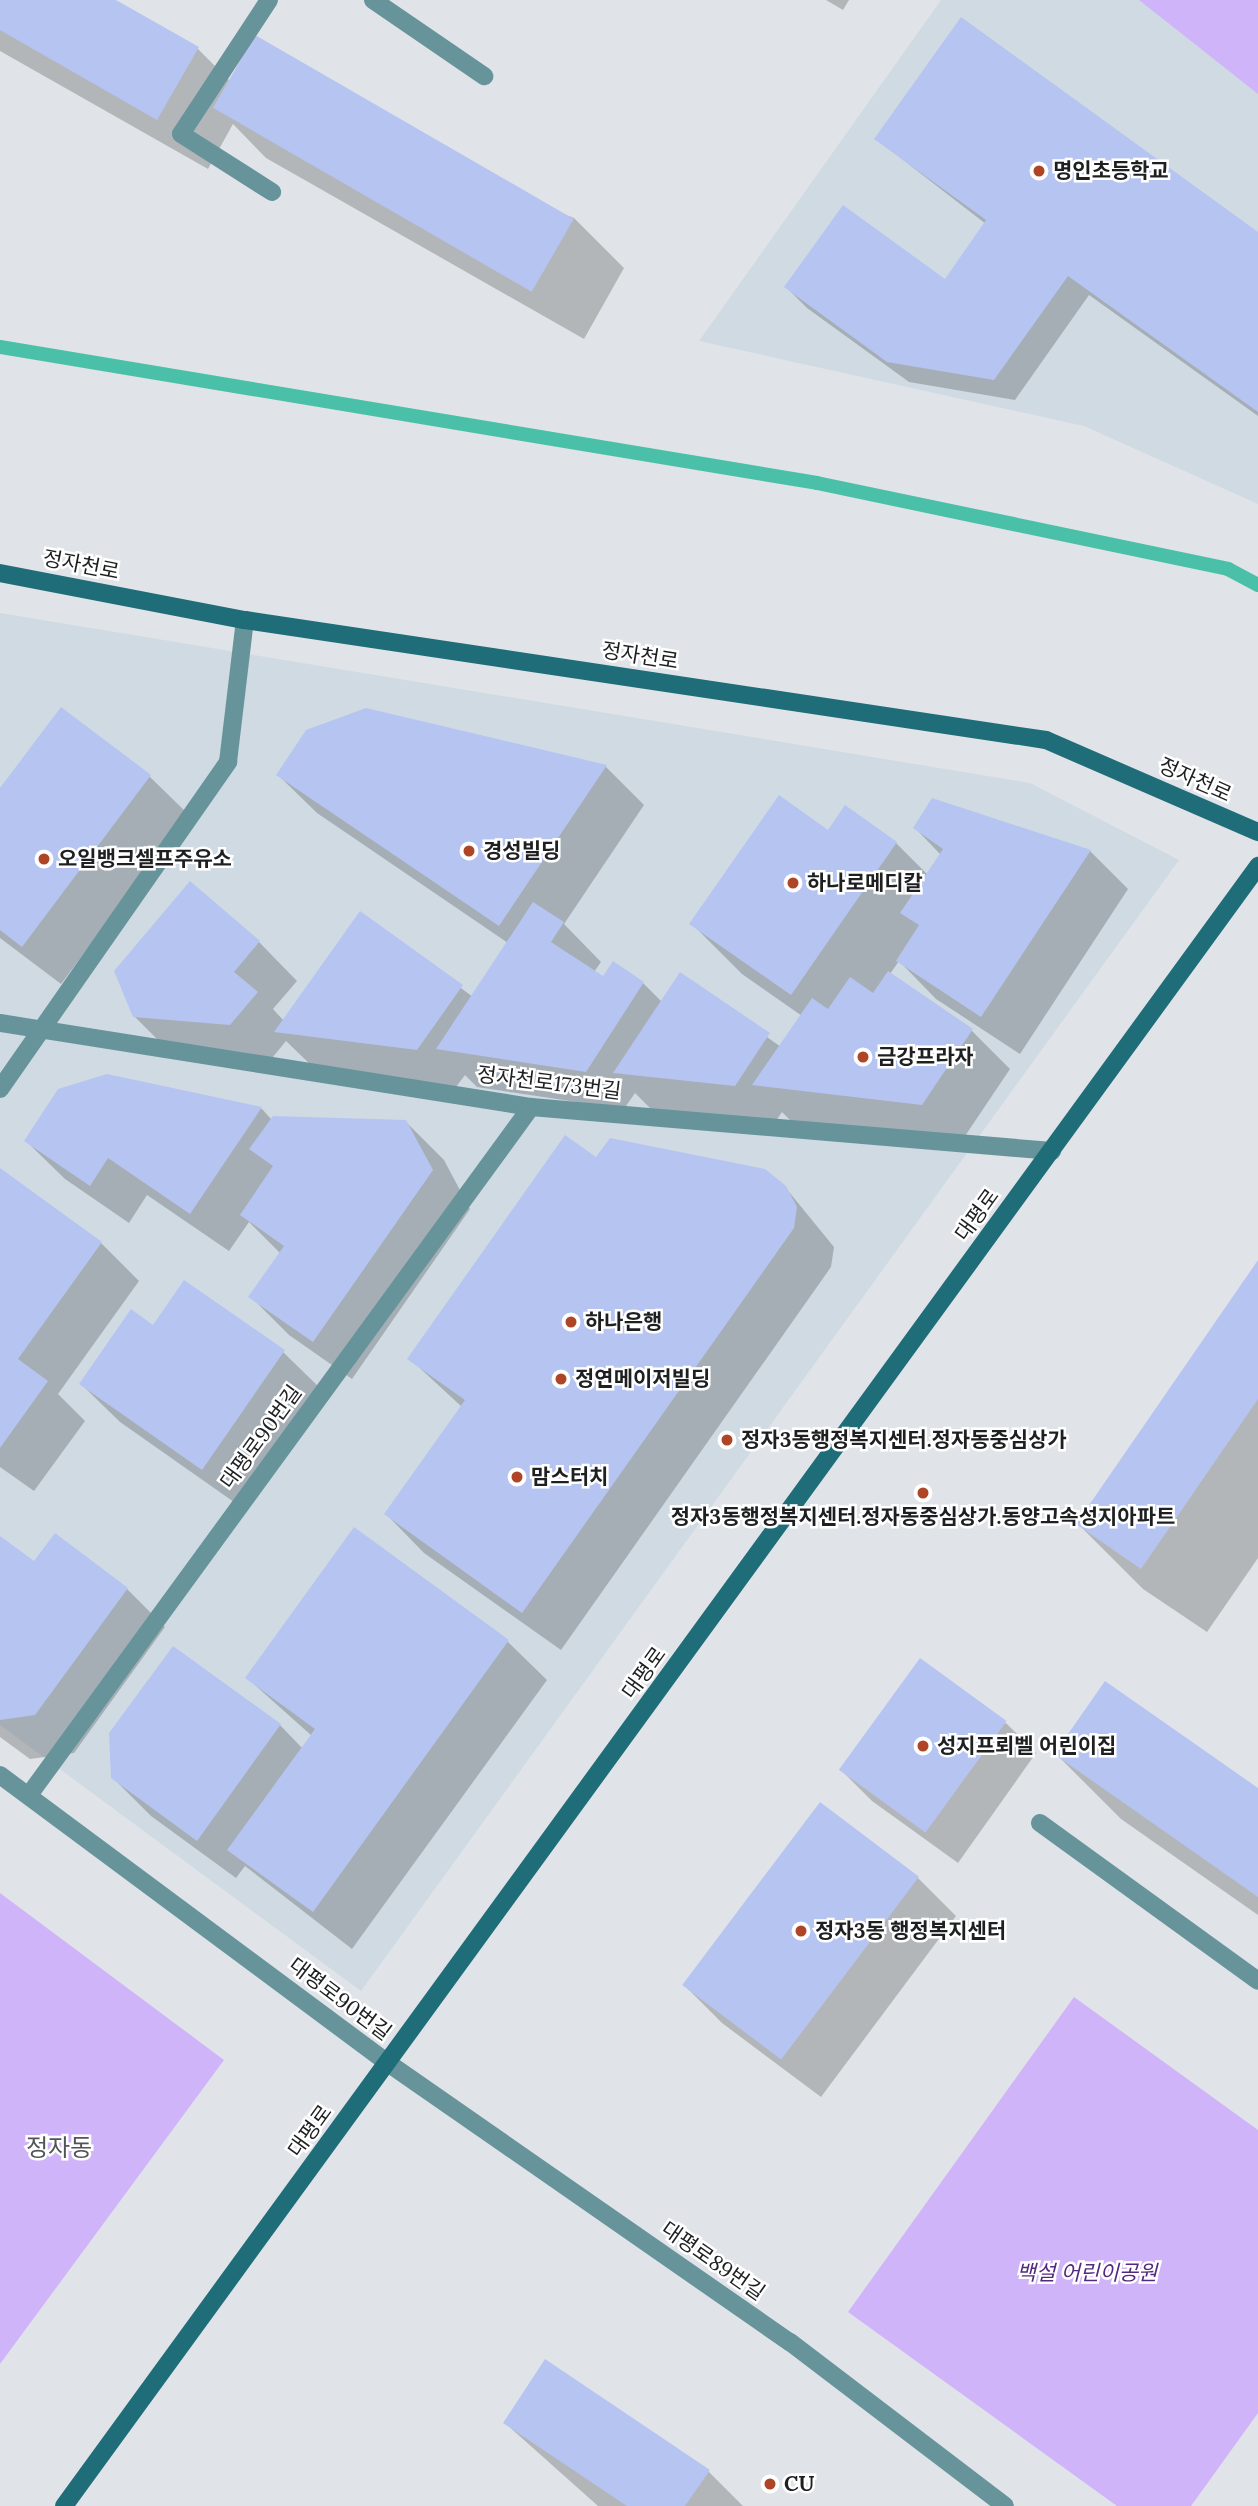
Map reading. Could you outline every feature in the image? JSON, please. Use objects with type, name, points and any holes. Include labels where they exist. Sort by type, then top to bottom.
[{"type":"street","points":[[270,0],[181,134],[272,192]]},
{"type":"street","points":[[373,0],[484,76]]},
{"type":"street","name":"정자천로","points":[[0,573],[245,620],[1046,740],[1258,832]]},
{"type":"street","points":[[0,1089],[45,1030],[228,762],[245,620]]},
{"type":"street","name":"대평로","points":[[64,2506],[1258,866]]},
{"type":"street","name":"정자천로173번길","points":[[0,1023],[531,1107],[1052,1151]]},
{"type":"street","name":"대평로90번길","points":[[29,1795],[531,1107]]},
{"type":"street","name":"대평로90번길","points":[[0,1775],[388,2063]]},
{"type":"street","points":[[1040,1823],[1258,1981]]},
{"type":"street","name":"대평로89번길","points":[[388,2063],[790,2342],[998,2504]]},
{"type":"shaded area","name":"명인초등학교","points":[[941,0],[1258,0],[1258,504],[1084,426],[699,341]]},
{"type":"shaded area","points":[[0,613],[1030,783],[1179,860],[361,1991],[0,1725]]},
{"type":"green space","points":[[1139,0],[1258,0],[1258,94]]},
{"type":"green space","points":[[0,1893],[224,2060],[0,2364]]},
{"type":"green space","name":"백설 어린이공원","points":[[1074,1997],[1258,2130],[1258,2413],[1191,2506],[1117,2506],[848,2312]]},
{"type":"building","points":[[0,0],[116,0],[199,47],[157,120],[0,30]]},
{"type":"building","name":"명인초등학교","points":[[961,17],[1258,232],[1258,412],[1068,276],[994,380],[887,362],[784,287],[843,205],[945,279],[986,220],[874,139]]},
{"type":"building","points":[[255,35],[574,219],[532,292],[213,108]]},
{"type":"building","name":"오일뱅크셀프주유소","points":[[61,707],[151,775],[22,947],[0,930],[0,788]]},
{"type":"building","name":"경성빌딩","points":[[366,708],[607,765],[499,926],[276,775],[306,730]]},
{"type":"building","name":"하나로메디칼","points":[[779,795],[828,830],[845,805],[897,842],[791,995],[689,924]]},
{"type":"building","points":[[932,798],[1091,850],[981,1017],[896,961],[919,925],[900,913],[943,849],[913,828]]},
{"type":"building","points":[[190,881],[260,941],[234,972],[258,992],[230,1025],[133,1017],[114,971]]},
{"type":"building","points":[[533,902],[564,922],[551,942],[603,976],[613,961],[644,982],[586,1072],[436,1049]]},
{"type":"building","points":[[360,911],[463,985],[417,1050],[274,1032]]},
{"type":"building","name":"금강프라자","points":[[888,971],[973,1029],[922,1105],[752,1085],[812,998],[828,1009],[850,977],[873,993]]},
{"type":"building","points":[[680,972],[770,1033],[735,1086],[613,1073]]},
{"type":"building","points":[[107,1074],[262,1107],[190,1214],[108,1158],[90,1186],[24,1141],[58,1089]]},
{"type":"building","points":[[273,1116],[406,1120],[433,1170],[313,1342],[248,1297],[284,1246],[240,1215],[273,1166],[249,1149]]},
{"type":"building","name":"정연메이저빌딩","points":[[565,1135],[596,1157],[610,1138],[765,1169],[786,1186],[797,1207],[794,1228],[522,1613],[384,1514],[465,1400],[407,1359]]},
{"type":"building","points":[[0,1168],[102,1242],[18,1359],[48,1381],[0,1448]]},
{"type":"building","points":[[1258,1260],[1258,1399],[1141,1569],[1076,1524]]},
{"type":"building","points":[[184,1280],[285,1350],[202,1470],[79,1384],[131,1309],[153,1325]]},
{"type":"building","points":[[354,1527],[509,1640],[313,1912],[227,1850],[315,1729],[245,1678]]},
{"type":"building","points":[[55,1533],[128,1588],[35,1715],[0,1720],[0,1536],[34,1561]]},
{"type":"building","points":[[173,1646],[281,1724],[197,1841],[111,1778],[109,1733]]},
{"type":"building","name":"성지프뢰벨 어린이집","points":[[920,1658],[1007,1721],[925,1833],[839,1770]]},
{"type":"building","points":[[1105,1681],[1258,1788],[1258,1897],[1054,1754]]},
{"type":"building","name":"정자3동 행정복지센터","points":[[820,1802],[919,1877],[781,2060],[682,1985]]},
{"type":"building","points":[[545,2359],[710,2470],[685,2506],[627,2506],[503,2423]]},
{"type":"waterway","points":[[0,347],[817,483],[1228,569],[1258,585]]},
{"type":"place","name":"명인초등학교","points":[[1039,171]]},
{"type":"place","name":"경성빌딩","points":[[469,851]]},
{"type":"place","name":"오일뱅크셀프주유소","points":[[44,859]]},
{"type":"place","name":"하나로메디칼","points":[[793,883]]},
{"type":"place","name":"금강프라자","points":[[863,1057]]},
{"type":"place","name":"하나은행","points":[[571,1322]]},
{"type":"place","name":"정연메이저빌딩","points":[[561,1379]]},
{"type":"place","name":"정자3동행정복지센터.정자동중심상가","points":[[727,1440]]},
{"type":"place","name":"맘스터치","points":[[517,1477]]},
{"type":"place","name":"정자3동행정복지센터.정자동중심상가.동양고속성지아파트","points":[[923,1493]]},
{"type":"place","name":"성지프뢰벨 어린이집","points":[[923,1746]]},
{"type":"place","name":"정자3동 행정복지센터","points":[[801,1931]]},
{"type":"place","name":"CU","points":[[770,2484]]},
{"type":"district","name":"정자동","points":[[59,2148]]}]
